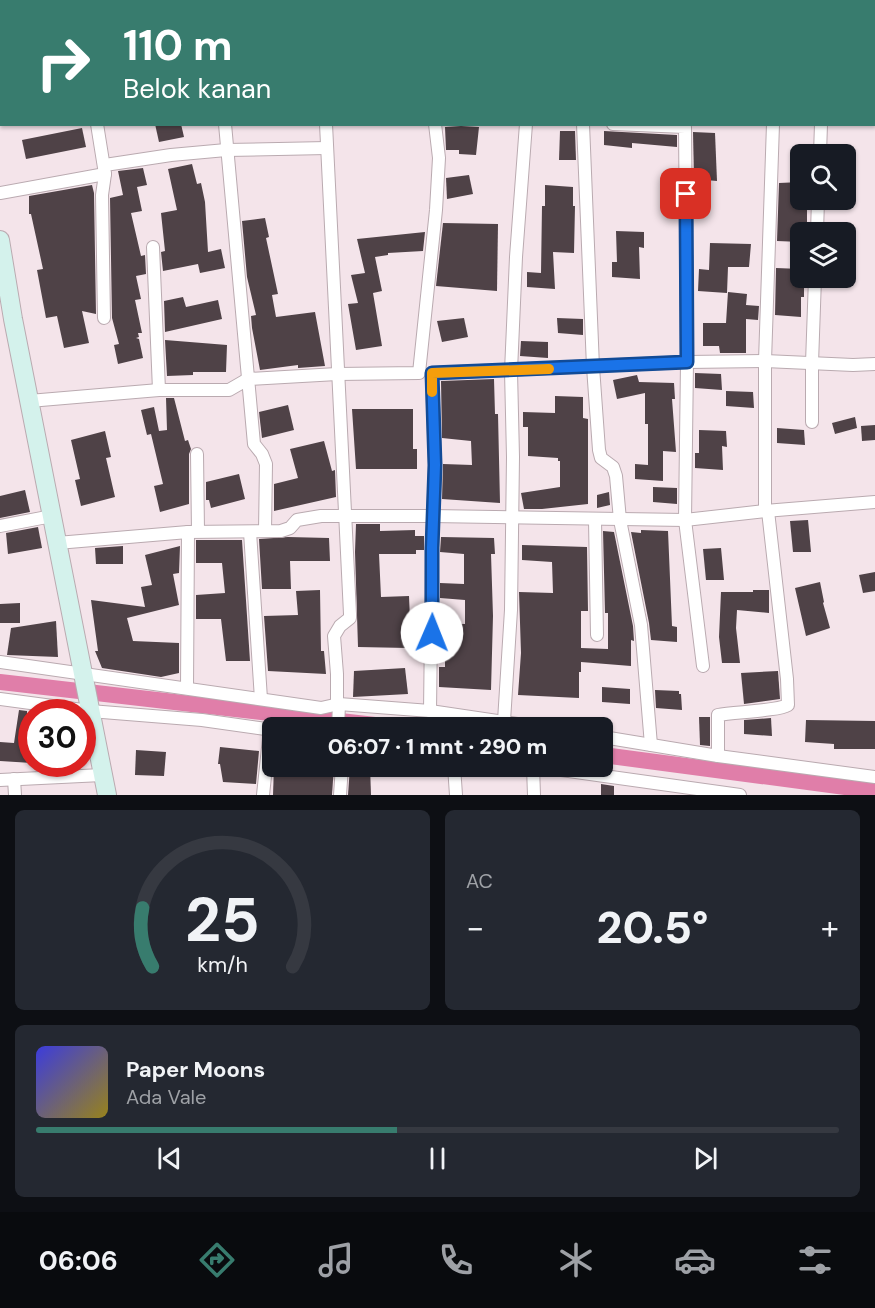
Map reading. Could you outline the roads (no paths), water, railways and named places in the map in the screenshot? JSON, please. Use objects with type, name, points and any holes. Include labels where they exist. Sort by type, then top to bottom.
[{"type":"street","points":[[206,0],[212,0]]},
{"type":"street","points":[[97,126],[105,170],[102,195],[104,318]]},
{"type":"street","points":[[225,126],[254,444],[266,464],[265,531]]},
{"type":"street","points":[[326,126],[337,374],[347,516],[350,614],[350,618],[339,626],[334,636],[338,717]]},
{"type":"street","points":[[430,711],[432,516],[435,465],[425,373],[439,158],[435,126]]},
{"type":"street","points":[[504,717],[512,610],[511,371],[516,257],[526,126]]},
{"type":"street","points":[[583,126],[593,367],[599,450],[601,458],[614,469],[620,520],[641,625],[651,745]]},
{"type":"street","points":[[685,126],[687,362],[684,520],[703,666]]},
{"type":"street","points":[[718,756],[718,715],[740,711],[775,710],[788,705],[787,679],[766,511],[765,361],[773,126]]},
{"type":"street","points":[[820,144],[821,126]]},
{"type":"street","points":[[0,193],[171,155],[226,150],[327,148]]},
{"type":"street","points":[[0,240],[7,321],[29,400],[88,699]]},
{"type":"street","points":[[153,247],[159,390]]},
{"type":"street","points":[[812,422],[815,288]]},
{"type":"street","points":[[29,400],[159,390],[229,390],[248,379],[337,374],[511,371],[687,362],[765,361],[875,364]]},
{"type":"street","points":[[187,688],[197,454]]},
{"type":"street","points":[[57,543],[193,532],[287,530],[295,521],[308,517],[432,516],[684,520],[875,502]]},
{"type":"street","points":[[0,526],[52,516]]},
{"type":"street","points":[[596,520],[597,635]]},
{"type":"street","points":[[250,532],[261,699]]},
{"type":"street","points":[[0,662],[85,677],[187,688],[321,708],[430,711],[474,717]]},
{"type":"street","points":[[0,699],[18,701]]},
{"type":"street","points":[[96,708],[262,728]]},
{"type":"street","points":[[613,739],[718,756],[875,777]]},
{"type":"street","points":[[96,744],[106,795]]},
{"type":"street","points":[[0,780],[102,775]]},
{"type":"street","points":[[263,795],[265,777]]},
{"type":"street","points":[[340,795],[341,777]]},
{"type":"street","points":[[455,777],[456,795]]},
{"type":"street","points":[[533,777],[534,795]]},
{"type":"street","points":[[597,777],[678,791],[740,795]]},
{"type":"street","points":[[14,779],[15,795]]},
{"type":"waterway","points":[[0,682],[305,717]]},
{"type":"waterway","points":[[613,756],[875,791]]}]
